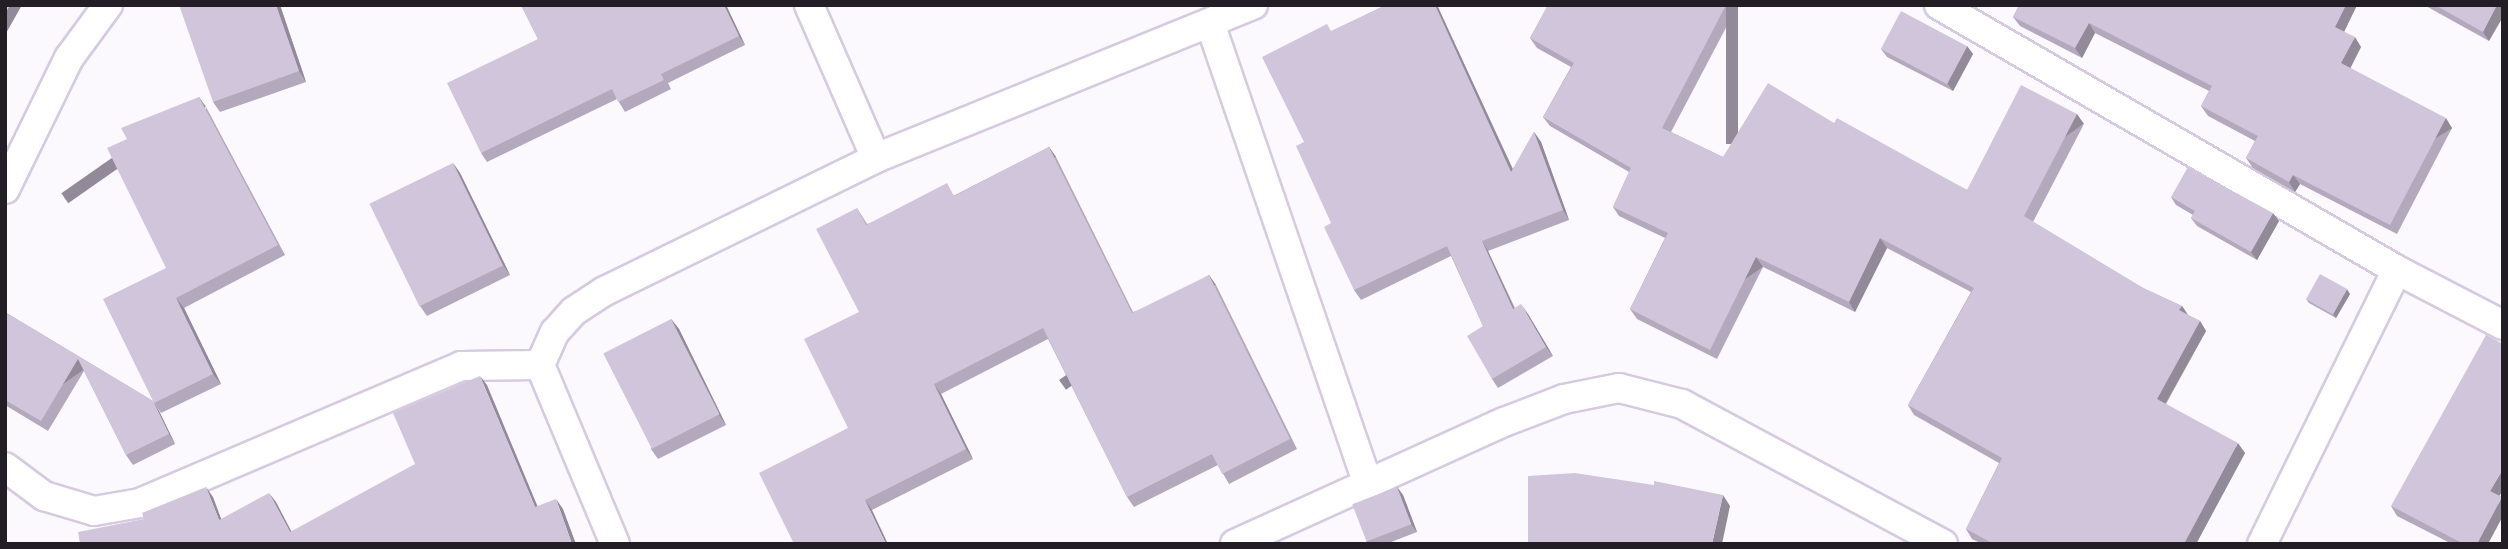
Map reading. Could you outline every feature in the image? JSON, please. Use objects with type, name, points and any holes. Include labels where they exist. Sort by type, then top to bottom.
[{"type":"street","points":[[5,189],[68,58],[108,5]]},
{"type":"street","points":[[809,5],[876,158]]},
{"type":"street","points":[[615,544],[540,365],[555,331],[574,311],[604,291],[876,158],[1253,5]]},
{"type":"street","points":[[1939,5],[2397,270],[2503,325]]},
{"type":"street","points":[[1210,23],[1367,481]]},
{"type":"street","points":[[2262,544],[2397,270]]},
{"type":"street","points":[[5,467],[44,496],[94,511],[140,503],[405,386],[461,366],[540,365]]},
{"type":"street","points":[[1235,544],[1367,481],[1564,399],[1619,388],[1682,404],[1943,544]]},
{"type":"building","points":[[179,5],[276,5],[299,71],[213,102]]},
{"type":"building","points":[[521,5],[724,5],[739,36],[661,74],[664,80],[618,102],[612,89],[481,153],[447,83],[538,39]]},
{"type":"building","points":[[1386,5],[1435,5],[1511,172],[1534,132],[1563,210],[1482,241],[1513,309],[1521,304],[1546,347],[1492,379],[1467,336],[1483,326],[1447,246],[1354,290],[1324,227],[1331,223],[1296,146],[1304,142],[1262,57],[1327,24],[1331,31]]},
{"type":"building","points":[[1548,5],[1726,5],[1662,128],[1723,157],[1768,83],[1834,123],[1837,118],[1967,190],[2021,85],[2077,114],[2024,216],[2143,288],[2182,306],[2179,310],[2200,321],[2157,399],[2238,443],[2185,542],[2188,544],[1994,544],[1966,529],[2002,458],[1908,405],[1974,288],[1880,238],[1849,302],[1756,257],[1710,350],[1630,309],[1668,233],[1613,207],[1631,168],[1543,117],[1574,63],[1530,38]]},
{"type":"building","points":[[2019,5],[2346,5],[2335,27],[2355,37],[2341,63],[2446,118],[2390,225],[2293,175],[2289,182],[2246,158],[2258,136],[2201,106],[2212,86],[2089,23],[2075,48],[2013,17]]},
{"type":"building","points":[[2435,5],[2497,5],[2483,32]]},
{"type":"building","points":[[1901,11],[1967,46],[1947,84],[1881,49]]},
{"type":"building","points":[[199,97],[278,245],[176,298],[213,374],[154,403],[103,299],[166,268],[107,148],[127,139],[121,128]]},
{"type":"building","points":[[1049,147],[1132,313],[1209,275],[1290,439],[1222,474],[1212,454],[1127,497],[1043,328],[934,384],[966,449],[865,500],[886,544],[794,544],[759,473],[848,428],[804,339],[859,312],[816,229],[857,208],[866,225],[947,183],[954,196]]},
{"type":"building","points":[[453,163],[503,265],[419,306],[369,204]]},
{"type":"building","points":[[2188,167],[2273,213],[2251,252],[2191,218],[2195,211],[2171,197]]},
{"type":"building","points":[[2320,274],[2347,289],[2333,314],[2306,299]]},
{"type":"building","points":[[5,312],[153,401],[169,434],[126,455],[78,359],[41,421],[5,400]]},
{"type":"building","points":[[671,319],[720,414],[652,449],[603,354]]},
{"type":"building","points":[[2486,335],[2503,344],[2503,469],[2490,491],[2502,497],[2477,544],[2464,544],[2391,506]]},
{"type":"building","points":[[480,376],[535,507],[556,499],[572,544],[80,544],[78,532],[144,519],[142,513],[206,487],[219,520],[269,493],[290,532],[415,464],[393,413]]},
{"type":"building","points":[[1575,473],[1654,485],[1654,481],[1723,495],[1712,544],[1528,544],[1528,476]]},
{"type":"building","points":[[1397,487],[1411,524],[1367,542],[1352,504]]}]
